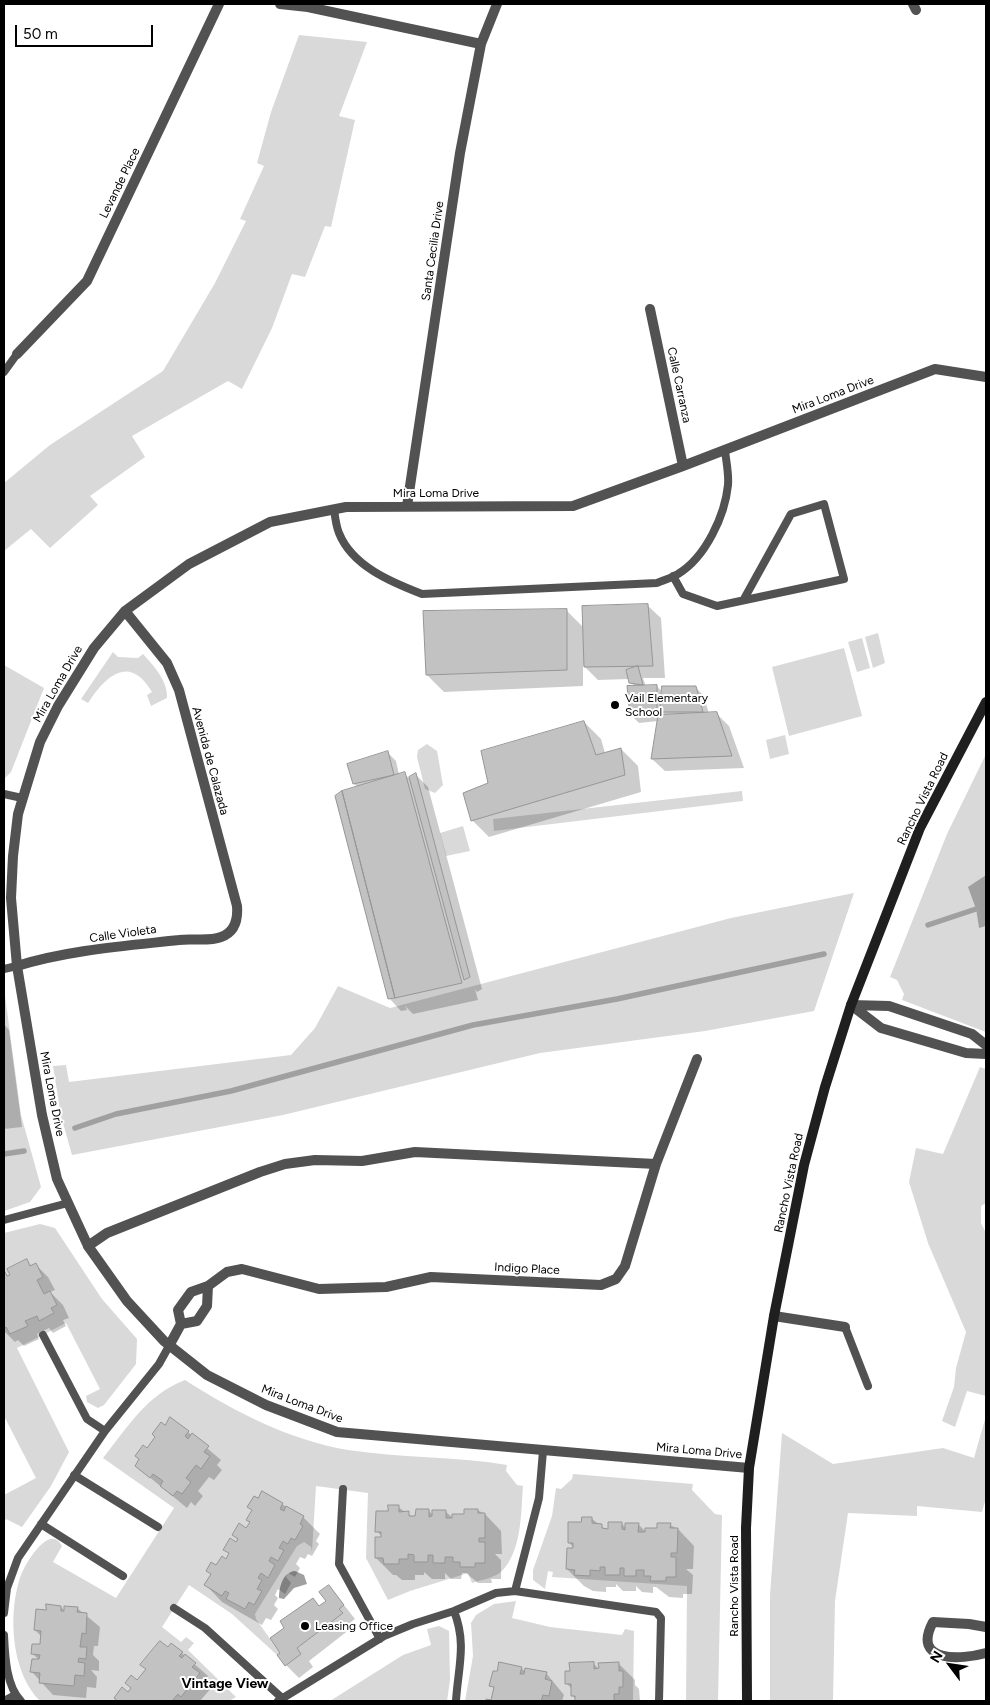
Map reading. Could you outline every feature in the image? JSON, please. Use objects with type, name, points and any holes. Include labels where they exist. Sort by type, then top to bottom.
[{"type":"main road","name":"Rancho Vista Road","points":[[747,1701],[746,1528],[749,1468],[774,1316],[804,1165],[825,1087],[851,1005],[920,828],[986,702]]},
{"type":"street","name":"Levande Place","points":[[17,354],[87,281],[219,4]]},
{"type":"street","points":[[280,4],[308,7],[481,44]]},
{"type":"street","name":"Santa Cecilia Drive","points":[[408,506],[460,153],[481,44],[497,4]]},
{"type":"street","name":"Calle Carranza","points":[[650,309],[683,466]]},
{"type":"street","name":"Mira Loma Drive","points":[[749,1468],[336,1432],[266,1405],[207,1375],[169,1346],[127,1301],[88,1246],[57,1179],[42,1115],[17,966],[11,898],[18,814],[40,742],[58,706],[94,648],[125,611],[188,564],[270,522],[334,509],[408,506],[573,506],[726,450],[935,369],[986,377]]},
{"type":"street","name":"Avenida de Calazada","points":[[125,611],[167,663],[180,690],[237,906],[238,920],[231,929]]},
{"type":"street","name":"Calle Violeta","points":[[17,966],[57,956],[182,939],[211,939],[222,937],[231,929]]},
{"type":"street","points":[[851,1005],[889,1006],[972,1034],[986,1045]]},
{"type":"street","points":[[851,1005],[881,1028],[966,1053],[986,1054]]},
{"type":"street","name":"Indigo Place","points":[[169,1346],[181,1324],[178,1310],[191,1292],[208,1286],[227,1272],[242,1269],[319,1289],[386,1287],[431,1277],[601,1285],[616,1279],[625,1266],[656,1164],[697,1059]]},
{"type":"street","points":[[88,1246],[107,1233],[260,1172],[315,1160],[362,1161],[415,1152],[656,1164]]},
{"type":"street","points":[[181,1324],[197,1321],[207,1306],[208,1286]]},
{"type":"street","points":[[774,1316],[845,1328]]},
{"type":"street","points":[[986,1627],[933,1622],[927,1634],[927,1644],[930,1650],[942,1655],[971,1657],[986,1653]]},
{"type":"lane","points":[[4,372],[17,354]]},
{"type":"lane","points":[[334,509],[339,533],[357,558],[388,581],[422,594],[657,583],[678,574],[703,550],[716,526],[725,504],[728,482],[726,450]]},
{"type":"lane","points":[[673,576],[683,594],[717,606],[844,579],[824,504],[791,514],[744,599]]},
{"type":"lane","points":[[4,794],[22,798]]},
{"type":"lane","points":[[4,969],[17,966]]},
{"type":"lane","points":[[4,1220],[68,1203]]},
{"type":"lane","points":[[845,1328],[868,1386]]},
{"type":"lane","points":[[43,1335],[87,1419],[105,1431]]},
{"type":"lane","points":[[4,1613],[7,1588],[18,1558],[74,1474],[105,1431],[160,1364],[169,1346]]},
{"type":"lane","points":[[515,1591],[539,1498],[543,1450]]},
{"type":"lane","points":[[74,1474],[158,1527]]},
{"type":"lane","points":[[343,1489],[339,1564],[380,1639]]},
{"type":"lane","points":[[42,1524],[123,1576]]},
{"type":"lane","points":[[174,1608],[205,1628],[280,1700],[380,1639],[412,1624],[454,1611],[496,1593],[515,1591],[656,1612],[661,1618],[659,1701]]},
{"type":"lane","points":[[454,1611],[458,1621],[462,1651],[456,1701]]},
{"type":"lane","points":[[4,1635],[6,1659],[15,1695],[21,1701]]},
{"type":"lane","points":[[4,1701],[15,1695]]},
{"type":"shaded area","points":[[299,35],[367,42],[339,116],[355,120],[331,227],[325,226],[305,277],[292,274],[272,328],[242,389],[228,381],[132,436],[145,457],[90,496],[98,505],[50,548],[31,529],[4,551],[4,483],[50,445],[163,371],[215,283],[246,221],[240,219],[264,166],[257,163],[271,112]]},
{"type":"shaded area","points":[[878,633],[885,663],[873,668],[865,637]]},
{"type":"shaded area","points":[[862,638],[870,668],[857,672],[848,642]]},
{"type":"shaded area","points":[[844,648],[862,716],[789,736],[772,667]]},
{"type":"shaded area","points":[[113,652],[118,657],[138,658],[143,654],[163,680],[167,698],[151,706],[147,695],[152,692],[144,680],[127,671],[110,677],[102,684],[88,703],[81,699]]},
{"type":"shaded area","points":[[4,665],[44,688],[11,772],[4,779]]},
{"type":"shaded area","points":[[785,735],[789,754],[770,759],[766,740]]},
{"type":"shaded area","points":[[427,744],[437,751],[443,785],[435,793],[425,789],[417,757],[418,750]]},
{"type":"shaded area","points":[[986,754],[986,875],[969,887],[979,927],[986,926],[986,1032],[902,1000],[904,994],[897,980],[890,977],[947,834]]},
{"type":"shaded area","points":[[742,791],[743,801],[494,831],[493,819]]},
{"type":"shaded area","points":[[463,826],[470,851],[446,856],[440,833]]},
{"type":"shaded area","points":[[986,875],[986,926],[979,928],[976,909],[968,887]]},
{"type":"shaded area","points":[[854,893],[814,1011],[705,1031],[540,1053],[283,1115],[72,1155],[61,1116],[53,1066],[66,1065],[69,1082],[291,1055],[315,1028],[338,986],[390,1008],[731,918]]},
{"type":"shaded area","points":[[4,988],[21,1115],[41,1187],[30,1202],[4,1211]]},
{"type":"shaded area","points":[[980,1067],[986,1069],[986,1203],[981,1206],[981,1223],[986,1233],[986,1396],[967,1391],[955,1427],[942,1421],[954,1387],[956,1368],[966,1332],[928,1243],[909,1182],[916,1148],[943,1154]]},
{"type":"shaded area","points":[[40,1224],[55,1228],[102,1299],[137,1339],[136,1364],[104,1405],[98,1408],[87,1402],[86,1396],[100,1389],[66,1323],[17,1348],[69,1452],[51,1486],[22,1527],[6,1519],[4,1523],[4,1495],[36,1478],[4,1416],[4,1233]]},
{"type":"shaded area","points":[[185,1380],[243,1414],[284,1432],[326,1445],[368,1453],[467,1460],[507,1465],[506,1471],[517,1485],[523,1486],[517,1543],[508,1564],[501,1572],[487,1579],[472,1583],[468,1573],[388,1600],[366,1558],[368,1493],[316,1486],[312,1552],[311,1547],[304,1542],[297,1546],[255,1614],[256,1619],[280,1653],[277,1655],[232,1614],[189,1585],[162,1627],[181,1642],[186,1637],[194,1643],[188,1650],[236,1697],[229,1701],[40,1701],[23,1676],[15,1644],[13,1628],[14,1611],[21,1575],[30,1558],[43,1543],[50,1539],[57,1540],[62,1546],[53,1562],[116,1598],[174,1508],[103,1458],[149,1403],[171,1386]]},
{"type":"shaded area","points":[[986,1416],[986,1498],[982,1512],[917,1506],[917,1516],[848,1513],[835,1601],[833,1701],[770,1701],[770,1595],[782,1433],[833,1464],[943,1448],[974,1458]]},
{"type":"shaded area","points":[[573,1474],[693,1484],[692,1490],[715,1514],[722,1515],[718,1701],[686,1701],[687,1586],[552,1577],[553,1572],[548,1571],[545,1589],[533,1580],[533,1570],[552,1516],[556,1488],[561,1489],[572,1479]]},
{"type":"shaded area","points":[[295,1571],[304,1575],[307,1584],[294,1588],[284,1599],[279,1598],[281,1585],[285,1577],[287,1574]]},
{"type":"shaded area","points":[[516,1601],[512,1618],[550,1627],[622,1635],[625,1629],[634,1631],[633,1701],[465,1701],[473,1656],[471,1623],[476,1615],[494,1604]]},
{"type":"shaded area","points":[[439,1626],[449,1631],[450,1680],[447,1701],[330,1701],[403,1655],[431,1645],[427,1629]]},
{"type":"building","points":[[648,604],[653,666],[584,667],[582,606]]},
{"type":"building","points":[[567,609],[567,670],[426,675],[423,611]]},
{"type":"building","points":[[638,666],[643,685],[629,683],[626,670]]},
{"type":"building","points":[[657,685],[657,712],[630,716],[627,686]]},
{"type":"building","points":[[662,686],[696,686],[703,712],[660,712]]},
{"type":"building","points":[[717,712],[732,756],[651,759],[658,715]]},
{"type":"building","points":[[584,721],[596,755],[621,748],[625,775],[471,821],[463,793],[488,783],[481,751]]},
{"type":"building","points":[[388,751],[394,775],[353,784],[347,764]]},
{"type":"building","points":[[405,772],[462,983],[395,998],[342,791]]},
{"type":"building","points":[[416,773],[470,977],[464,980],[409,777]]},
{"type":"building","points":[[342,791],[395,998],[388,999],[335,796]]},
{"type":"building","points":[[27,1259],[30,1266],[36,1263],[43,1277],[37,1280],[44,1294],[50,1291],[57,1305],[51,1308],[54,1313],[39,1321],[37,1316],[25,1321],[28,1326],[10,1334],[6,1327],[4,1329],[4,1270],[7,1276],[10,1275],[7,1269]]},
{"type":"building","points":[[170,1417],[189,1431],[185,1436],[188,1439],[192,1433],[209,1446],[204,1452],[210,1456],[201,1469],[196,1465],[186,1478],[191,1482],[182,1494],[177,1491],[173,1496],[160,1486],[163,1481],[153,1474],[150,1478],[135,1466],[139,1459],[135,1456],[143,1445],[147,1448],[155,1437],[152,1434],[161,1422],[165,1425]]},
{"type":"building","points":[[262,1491],[283,1503],[280,1509],[284,1511],[286,1506],[304,1516],[300,1524],[303,1526],[295,1540],[291,1538],[288,1544],[283,1541],[279,1548],[284,1550],[278,1561],[271,1557],[269,1561],[275,1565],[268,1578],[261,1573],[258,1578],[262,1580],[257,1589],[262,1591],[254,1605],[249,1602],[245,1609],[226,1599],[229,1593],[225,1591],[222,1596],[204,1585],[211,1574],[206,1571],[211,1562],[216,1565],[222,1556],[226,1559],[229,1553],[223,1550],[230,1538],[236,1542],[238,1539],[232,1535],[239,1523],[246,1528],[250,1522],[246,1520],[252,1510],[247,1507],[254,1496],[258,1498]]},
{"type":"building","points":[[388,1505],[399,1505],[399,1512],[409,1511],[409,1516],[415,1516],[416,1509],[429,1509],[429,1517],[432,1516],[432,1510],[446,1510],[446,1518],[452,1518],[452,1514],[464,1514],[464,1509],[478,1509],[478,1513],[485,1513],[485,1538],[479,1538],[479,1542],[485,1542],[485,1563],[475,1563],[475,1567],[460,1567],[460,1562],[453,1562],[453,1557],[445,1557],[445,1563],[433,1563],[433,1555],[428,1555],[428,1562],[414,1562],[414,1555],[408,1554],[408,1559],[399,1559],[399,1564],[384,1564],[383,1558],[375,1558],[375,1537],[381,1537],[381,1532],[375,1532],[376,1511],[388,1511]]},
{"type":"building","points":[[582,1517],[592,1517],[592,1523],[602,1524],[602,1528],[608,1529],[608,1522],[622,1522],[622,1529],[625,1530],[625,1523],[639,1523],[638,1532],[645,1532],[645,1528],[657,1528],[657,1523],[671,1523],[670,1528],[678,1528],[677,1553],[671,1553],[671,1557],[676,1557],[676,1577],[666,1577],[666,1581],[650,1581],[651,1576],[644,1576],[644,1570],[636,1570],[636,1576],[624,1576],[624,1568],[620,1568],[620,1575],[605,1575],[605,1567],[600,1567],[600,1571],[590,1570],[590,1576],[574,1575],[575,1570],[566,1569],[567,1548],[573,1548],[573,1543],[568,1543],[568,1522],[581,1522]]},
{"type":"building","name":"Leasing Office","points":[[329,1585],[344,1605],[339,1609],[343,1613],[297,1648],[301,1654],[285,1666],[277,1655],[280,1653],[270,1638],[284,1628],[280,1621],[313,1598],[319,1606],[326,1601],[319,1592]]},
{"type":"building","points":[[46,1604],[61,1606],[61,1611],[64,1611],[64,1606],[78,1607],[77,1612],[87,1613],[86,1634],[82,1633],[80,1647],[87,1647],[86,1659],[79,1658],[78,1662],[85,1663],[84,1676],[75,1675],[74,1686],[39,1683],[40,1673],[30,1672],[32,1659],[39,1659],[40,1655],[31,1654],[32,1644],[40,1644],[41,1631],[34,1630],[36,1609],[46,1610]]},
{"type":"building","points":[[160,1641],[168,1647],[171,1643],[183,1652],[179,1656],[182,1658],[185,1654],[196,1663],[192,1667],[200,1673],[181,1697],[178,1694],[172,1701],[118,1701],[114,1698],[122,1687],[128,1692],[131,1688],[125,1683],[131,1675],[137,1680],[146,1669],[140,1665]]},
{"type":"building","points":[[499,1662],[522,1667],[520,1674],[524,1674],[525,1668],[547,1672],[545,1679],[552,1681],[549,1696],[543,1695],[541,1701],[486,1701],[486,1699],[491,1700],[494,1687],[489,1686],[493,1671],[497,1671]]},
{"type":"building","points":[[594,1662],[594,1669],[599,1668],[598,1663],[619,1662],[619,1671],[623,1671],[623,1687],[619,1687],[619,1694],[614,1694],[614,1701],[575,1701],[575,1696],[571,1696],[571,1684],[565,1684],[565,1671],[570,1671],[569,1663]]},
{"type":"waterway","points":[[928,925],[976,909]]},
{"type":"waterway","points":[[75,1128],[116,1114],[231,1091],[473,1025],[617,999],[824,954]]},
{"type":"waterway","points":[[4,1154],[24,1151]]},
{"type":"place","name":"Vail Elementary School","points":[[615,705]]},
{"type":"place","name":"Leasing Office","points":[[305,1626]]},
{"type":"district","name":"Vintage View","points":[[225,1684]]}]
